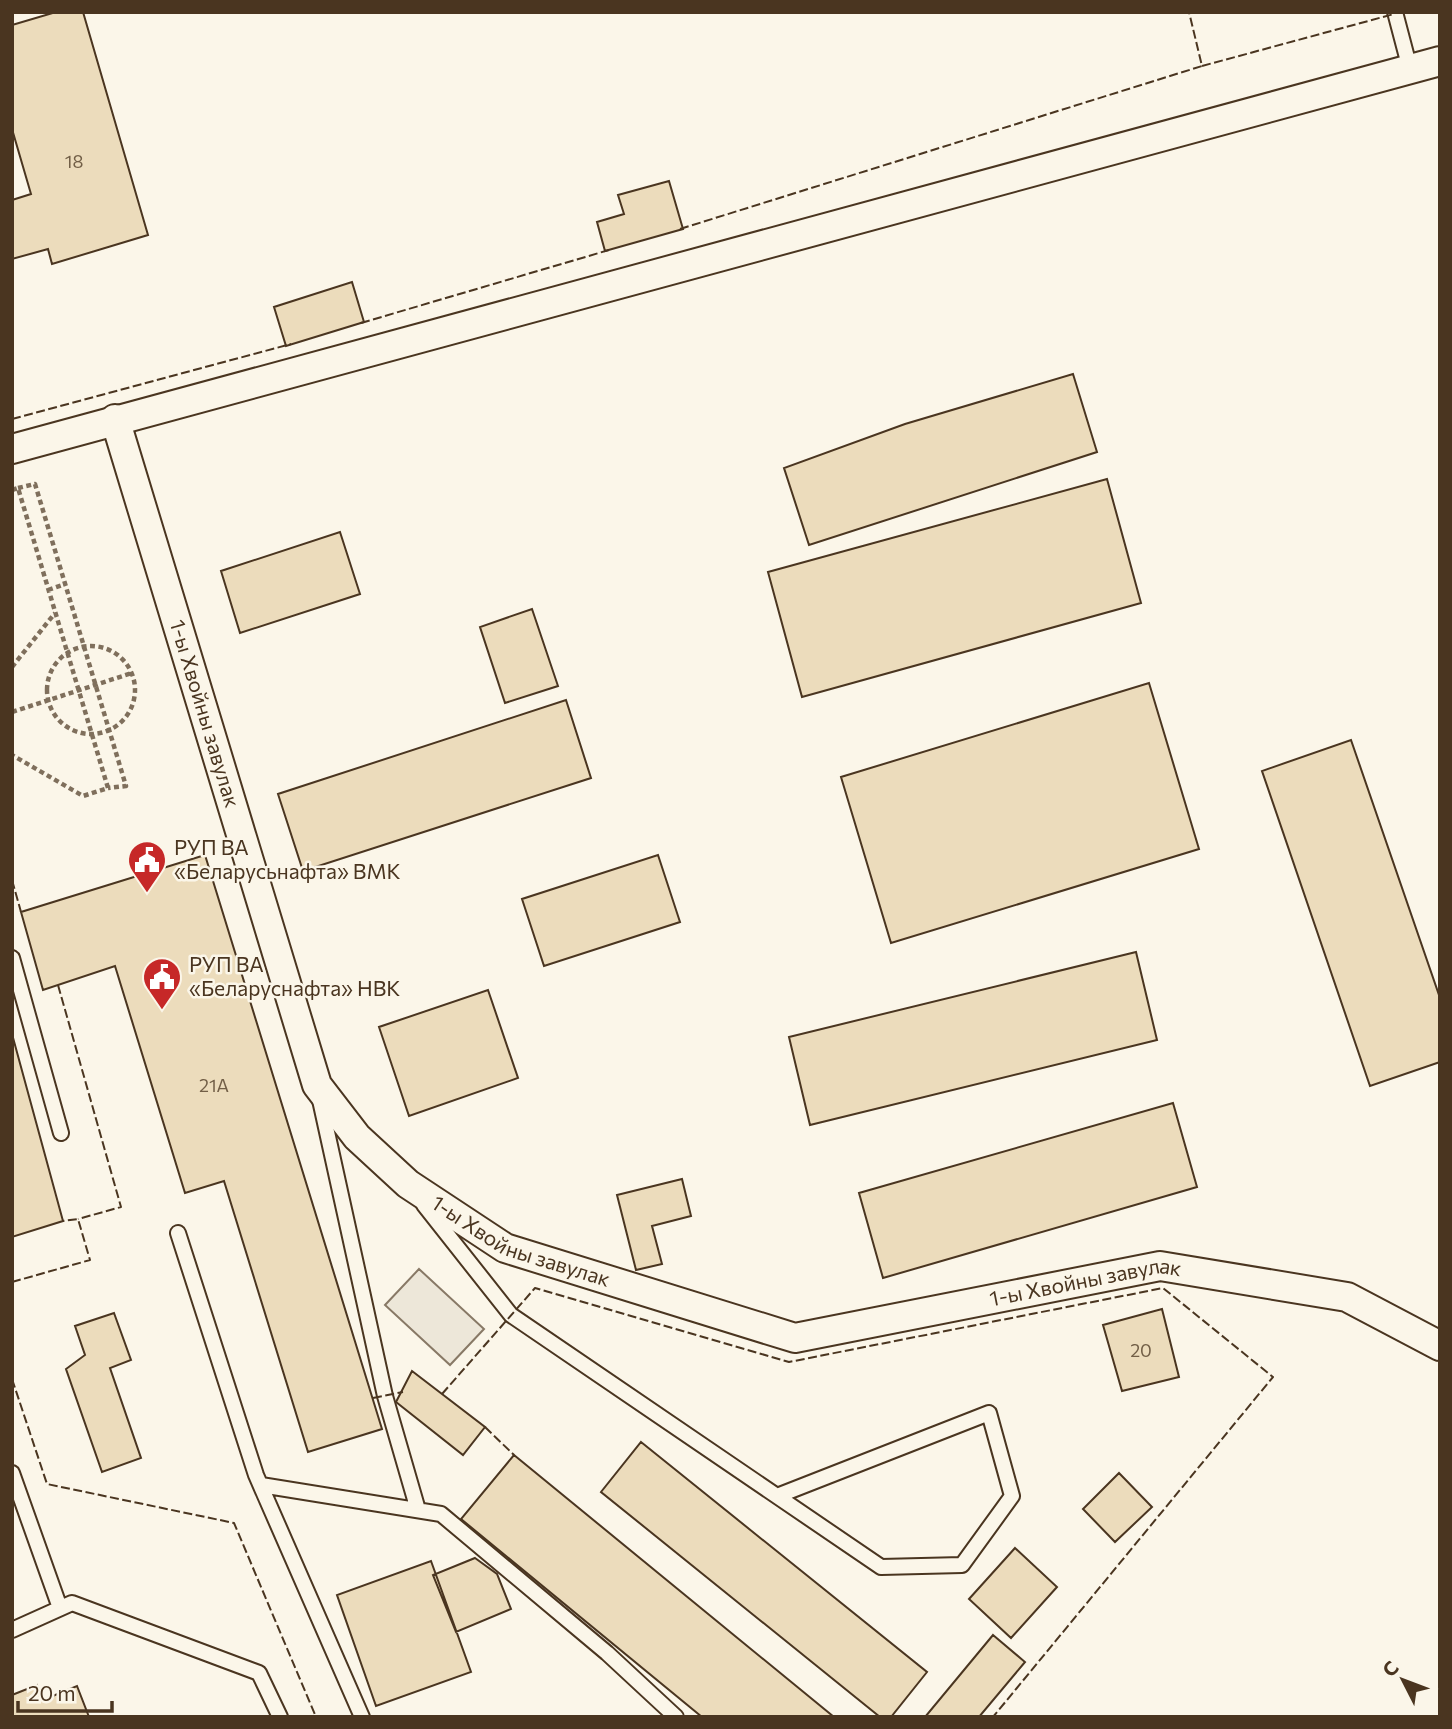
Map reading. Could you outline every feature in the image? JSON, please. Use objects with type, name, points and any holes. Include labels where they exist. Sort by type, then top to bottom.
[{"type":"street","points":[[12,449],[1440,61]]},
{"type":"street","name":"1-ы Хвойны завулак","points":[[115,419],[317,1085],[357,1137],[408,1184],[505,1248],[794,1338],[1160,1266],[1347,1297],[1440,1346]]},
{"type":"lane","points":[[1395,12],[1410,69]]},
{"type":"lane","points":[[12,958],[61,1133]]},
{"type":"lane","points":[[317,1085],[385,1396],[418,1510]]},
{"type":"lane","points":[[408,1184],[511,1315],[881,1567],[962,1565],[1012,1496],[989,1413],[778,1496]]},
{"type":"lane","points":[[178,1233],[261,1485],[362,1717]]},
{"type":"lane","points":[[12,1473],[60,1608]]},
{"type":"lane","points":[[261,1485],[441,1514],[607,1653],[676,1717]]},
{"type":"lane","points":[[12,1630],[72,1603],[259,1673],[280,1717]]},
{"type":"path","points":[[12,755],[83,796],[125,786],[35,484],[15,489],[108,788]]},
{"type":"path","points":[[48,590],[65,584]]},
{"type":"path","points":[[12,667],[55,612]]},
{"type":"path","points":[[83,646],[101,646],[114,651],[132,673],[134,701],[128,714],[109,730],[92,734],[77,732],[64,725],[53,714],[48,700],[47,684],[51,669],[67,653],[83,646]]},
{"type":"path","points":[[12,712],[132,673]]},
{"type":"shaded area","points":[[419,1269],[484,1329],[450,1365],[385,1305]]},
{"type":"building","points":[[56,12],[83,12],[148,235],[52,264],[48,249],[12,259],[12,200],[31,194],[12,129],[12,25]]},
{"type":"building","points":[[669,181],[683,229],[605,251],[597,222],[624,214],[618,195]]},
{"type":"building","points":[[352,282],[364,322],[286,346],[274,307]]},
{"type":"building","points":[[1073,374],[1097,452],[809,545],[784,468],[905,424]]},
{"type":"building","points":[[1107,479],[1141,603],[802,697],[768,572]]},
{"type":"building","points":[[340,532],[360,594],[240,633],[221,571]]},
{"type":"building","points":[[532,609],[558,686],[505,703],[480,627]]},
{"type":"building","points":[[1149,683],[1199,849],[891,943],[841,777]]},
{"type":"building","points":[[566,700],[591,778],[303,871],[278,794]]},
{"type":"building","points":[[1351,740],[1440,998],[1440,1062],[1370,1086],[1262,771]]},
{"type":"building","points":[[205,855],[382,1429],[308,1452],[224,1181],[185,1193],[115,966],[43,990],[21,912]]},
{"type":"building","points":[[658,855],[680,922],[544,966],[522,899]]},
{"type":"building","points":[[1136,952],[1157,1040],[810,1125],[789,1037]]},
{"type":"building","points":[[488,990],[518,1078],[409,1116],[379,1027]]},
{"type":"building","points":[[12,1034],[63,1221],[12,1237]]},
{"type":"building","points":[[1173,1103],[1197,1187],[883,1278],[859,1193]]},
{"type":"building","points":[[682,1179],[691,1216],[652,1226],[662,1264],[636,1270],[617,1195]]},
{"type":"building","points":[[1162,1309],[1179,1377],[1122,1391],[1103,1325]]},
{"type":"building","points":[[114,1313],[131,1360],[110,1368],[141,1458],[102,1472],[66,1369],[85,1355],[75,1326]]},
{"type":"building","points":[[412,1371],[485,1427],[463,1455],[396,1402]]},
{"type":"building","points":[[641,1442],[927,1672],[891,1717],[880,1717],[601,1492]]},
{"type":"building","points":[[514,1455],[834,1717],[702,1717],[461,1519]]},
{"type":"building","points":[[1119,1473],[1152,1507],[1115,1542],[1083,1509]]},
{"type":"building","points":[[1015,1548],[1057,1587],[1011,1638],[969,1599]]},
{"type":"building","points":[[475,1558],[497,1574],[511,1609],[456,1632],[433,1575]]},
{"type":"building","points":[[431,1561],[471,1672],[376,1706],[337,1595]]},
{"type":"building","points":[[993,1635],[1025,1662],[979,1717],[925,1717]]},
{"type":"building","points":[[37,1685],[43,1700],[77,1686],[89,1717],[12,1717],[12,1695]]},
{"type":"fence","points":[[680,229],[1202,66],[1189,12]]},
{"type":"fence","points":[[1202,66],[1394,14]]},
{"type":"fence","points":[[361,323],[609,250]]},
{"type":"fence","points":[[12,419],[291,344]]},
{"type":"fence","points":[[12,880],[21,912]]},
{"type":"fence","points":[[58,985],[121,1207],[78,1219]]},
{"type":"fence","points":[[12,1282],[90,1260],[78,1219],[63,1221]]},
{"type":"fence","points":[[442,1394],[535,1288],[789,1362],[1163,1288],[1273,1377],[993,1717]]},
{"type":"fence","points":[[12,1379],[47,1484],[234,1523],[316,1717]]},
{"type":"fence","points":[[373,1398],[403,1392]]},
{"type":"fence","points":[[485,1427],[514,1455]]},
{"type":"place","name":"РУП ВА «Беларусьнафта» ВМК","points":[[147,894]]},
{"type":"place","name":"РУП ВА «Беларуснафта» НВК","points":[[162,1011]]}]
